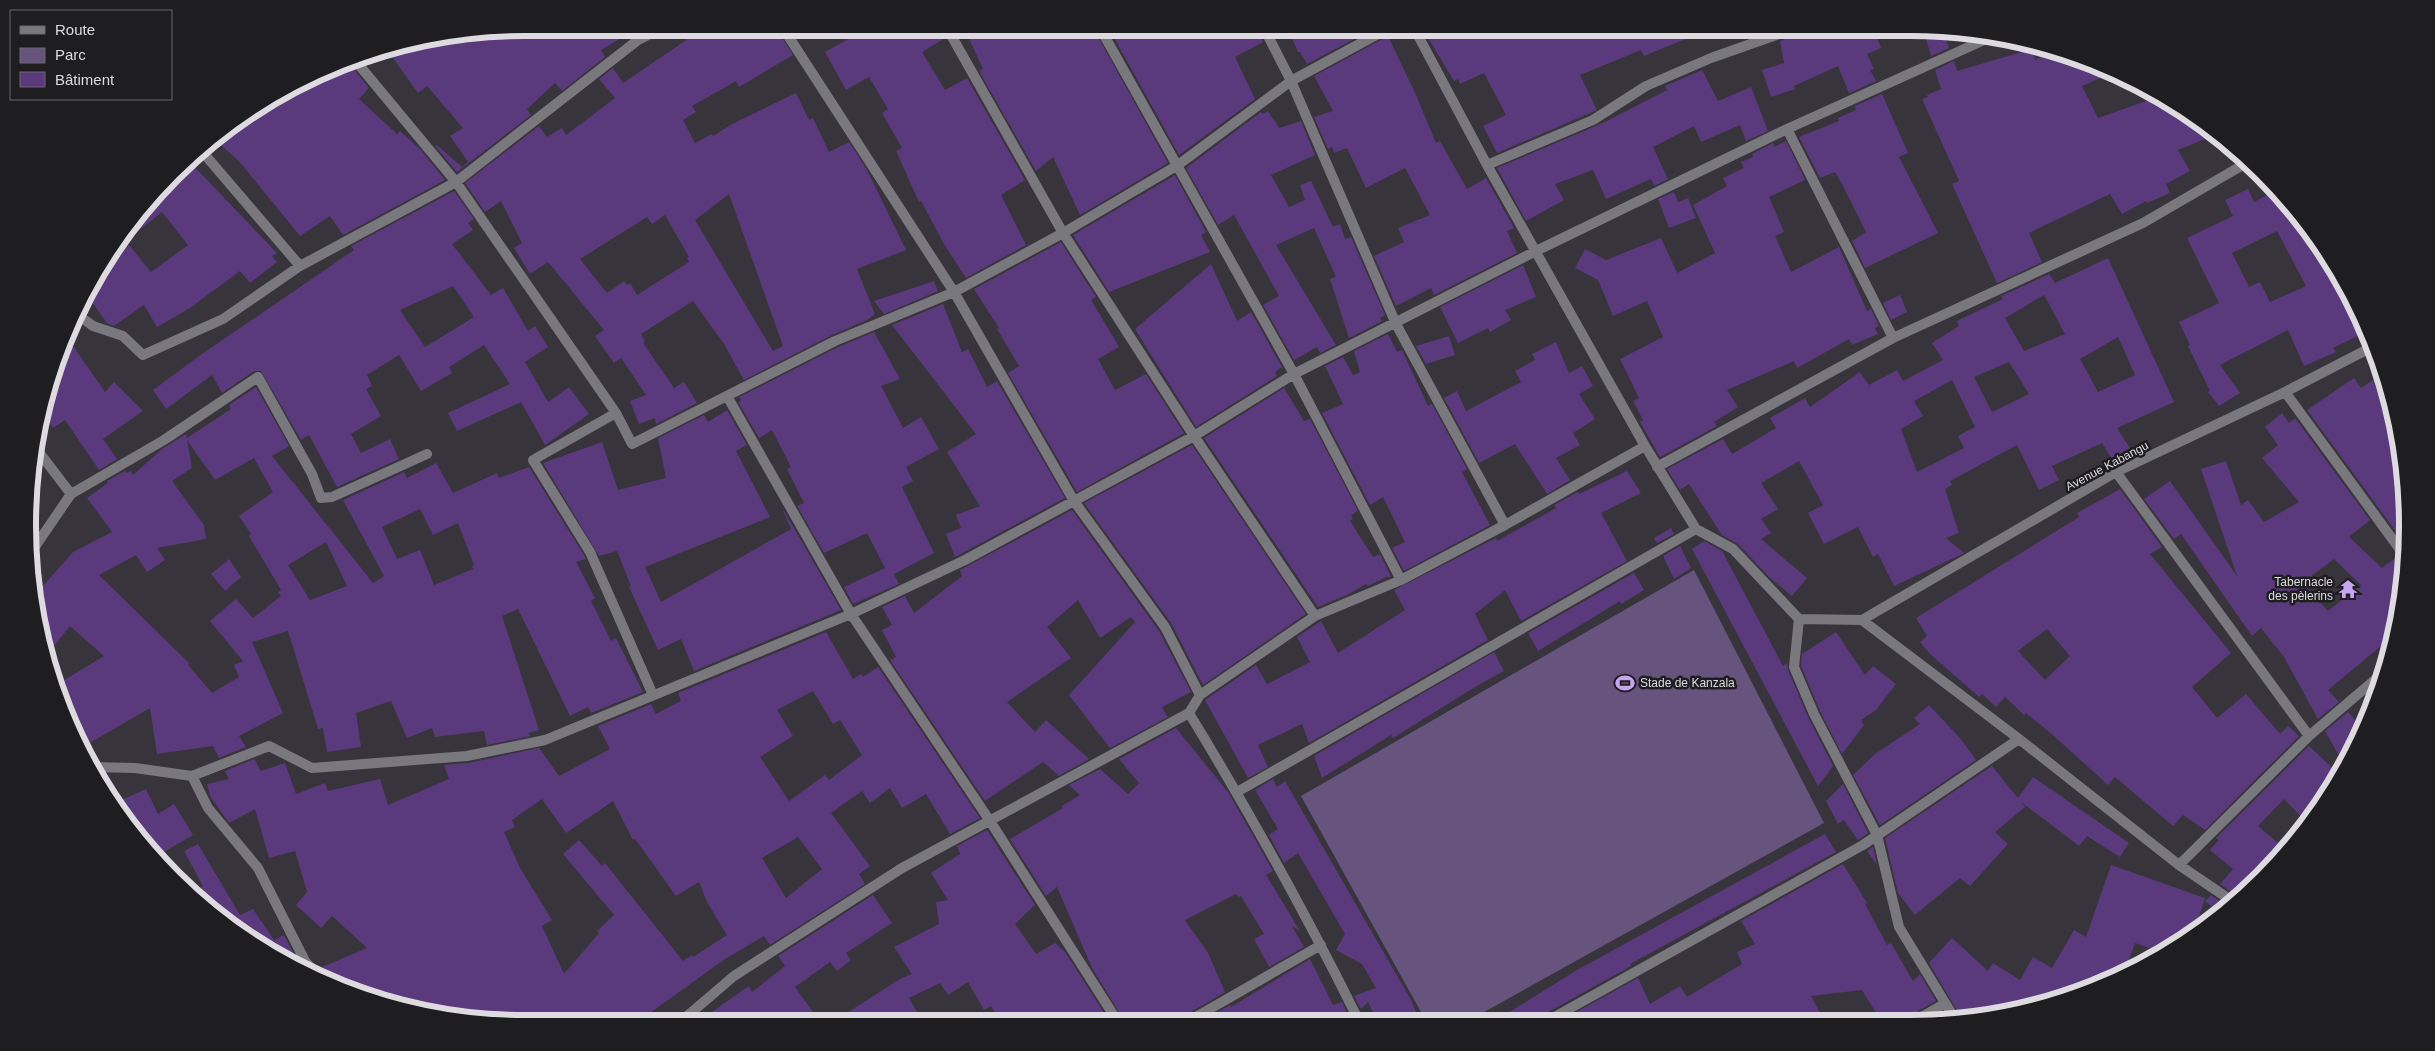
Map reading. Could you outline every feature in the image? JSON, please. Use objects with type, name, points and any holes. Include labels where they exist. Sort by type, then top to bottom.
[{"type":"street","points":[[82,318],[93,326],[122,336],[143,355],[223,320],[300,266],[456,182],[638,40],[646,36]]},
{"type":"street","points":[[788,36],[954,292],[1074,501],[1165,627],[1200,695]]},
{"type":"street","points":[[952,36],[1063,233],[1194,436],[1315,616]]},
{"type":"street","points":[[1105,36],[1294,374],[1401,580]]},
{"type":"street","points":[[1268,36],[1291,82],[1396,324],[1505,525]]},
{"type":"street","points":[[359,65],[456,182],[616,413],[632,444],[835,342],[954,292],[1063,233],[1178,165],[1291,82],[1374,36]]},
{"type":"street","points":[[1418,36],[1487,165],[1657,468],[1696,529],[1733,549],[1799,618],[1862,620],[2019,739],[2179,865],[2227,897]]},
{"type":"street","points":[[1487,165],[1594,120],[1646,86],[1711,58],[1773,36]]},
{"type":"street","points":[[100,766],[135,768],[192,776],[269,746],[312,768],[467,756],[545,740],[851,614],[965,560],[1194,436],[1294,374],[1396,324],[1536,251],[1787,129],[1981,41]]},
{"type":"street","points":[[1787,129],[1893,338]]},
{"type":"street","points":[[206,156],[300,266]]},
{"type":"street","points":[[1657,468],[1893,338],[2143,223],[2241,166]]},
{"type":"street","name":"Avenue Kabangu","points":[[1862,620],[2116,472],[2285,392],[2367,351]]},
{"type":"street","points":[[37,544],[71,494],[164,440],[258,377],[312,474],[321,498],[332,497],[428,454]]},
{"type":"street","points":[[2285,392],[2398,548]]},
{"type":"street","points":[[727,396],[851,614],[990,821],[1114,1015]]},
{"type":"street","points":[[616,413],[533,460],[590,552],[653,695]]},
{"type":"street","points":[[688,1015],[734,976],[902,868],[1189,712],[1200,695],[1315,616],[1401,580],[1505,525],[1645,446]]},
{"type":"street","points":[[41,455],[71,494]]},
{"type":"street","points":[[2116,472],[2309,736]]},
{"type":"street","points":[[1237,792],[1696,529]]},
{"type":"street","points":[[1799,618],[1794,667],[1814,714],[1877,835],[1899,927],[1951,1013]]},
{"type":"street","points":[[2179,865],[2309,736],[2374,681]]},
{"type":"street","points":[[1189,712],[1237,792],[1321,945],[1356,1015]]},
{"type":"street","points":[[1558,1015],[1877,835],[2019,739]]},
{"type":"street","points":[[192,776],[208,808],[258,868],[305,962]]},
{"type":"street","points":[[1199,1015],[1321,945]]},
{"type":"street","points":[[1926,1014],[1944,1004]]},
{"type":"green space","name":"Stade de Kanzala","points":[[1694,570],[1824,823],[1479,1015],[1423,1015],[1301,796]]},
{"type":"building","points":[[625,36],[601,50],[605,57],[562,91],[555,83],[527,109],[531,115],[457,172],[435,146],[437,145],[462,167],[468,162],[450,136],[463,128],[427,86],[418,93],[391,55],[462,40],[494,37]]},
{"type":"building","points":[[692,36],[781,36],[793,55],[739,87],[736,81],[692,106],[696,112],[683,120],[695,143],[712,134],[713,136],[732,124],[796,93],[809,120],[813,118],[829,152],[849,142],[867,170],[906,250],[857,269],[875,314],[867,320],[832,335],[744,380],[724,344],[693,301],[641,334],[645,341],[643,343],[674,388],[684,382],[697,403],[656,424],[655,418],[639,424],[630,401],[646,395],[621,358],[614,363],[595,336],[604,330],[548,262],[530,274],[514,248],[522,243],[501,201],[485,212],[465,183],[539,126],[547,137],[562,128],[566,135],[615,98],[599,79],[613,68],[623,83]],"holes":[[[729,194],[783,346],[773,351],[695,220]],[[665,215],[689,257],[687,258],[689,262],[637,295],[630,283],[627,285],[624,281],[607,293],[580,259],[647,217],[652,224]]]},
{"type":"building","points":[[854,36],[944,36],[945,38],[922,52],[945,90],[967,78],[1025,180],[1001,195],[1026,245],[966,278],[944,244],[921,201],[919,202],[896,151],[902,148],[882,113],[888,109],[869,77],[846,90],[825,52]]},
{"type":"building","points":[[968,36],[1097,36],[1168,163],[1080,215],[1053,157],[1036,171],[979,71],[983,69]]},
{"type":"building","points":[[1113,36],[1260,36],[1263,42],[1235,57],[1255,99],[1179,155]]},
{"type":"building","points":[[1291,36],[1360,36],[1307,64],[1300,52],[1298,52]]},
{"type":"building","points":[[1388,36],[1436,143],[1440,141],[1467,189],[1486,178],[1514,228],[1507,231],[1517,253],[1434,295],[1431,288],[1396,306],[1374,256],[1404,242],[1398,228],[1430,215],[1405,168],[1366,188],[1347,148],[1334,153],[1332,147],[1328,149],[1314,117],[1333,111],[1314,76]]},
{"type":"building","points":[[1427,36],[1693,36],[1644,56],[1641,50],[1580,75],[1597,110],[1497,153],[1483,126],[1506,115],[1484,73],[1460,84],[1458,79],[1454,81]]},
{"type":"building","points":[[1794,36],[1876,36],[1881,48],[1867,54],[1874,69],[1870,70],[1876,81],[1849,93],[1838,66],[1794,86],[1795,89],[1771,97],[1762,70],[1784,63],[1780,41]]},
{"type":"building","points":[[1925,36],[1945,37],[1949,48],[1931,56]]},
{"type":"building","points":[[2026,51],[2033,52],[2035,60],[2044,55],[2064,61],[2066,66],[2071,64],[2104,76],[2082,86],[2098,118],[2149,100],[2208,138],[2178,150],[2190,171],[2166,184],[2170,193],[2147,203],[2146,201],[2122,214],[2110,194],[2029,233],[2042,262],[1997,283],[1952,184],[1959,181],[1922,99],[1941,89],[1935,70],[1954,61],[1957,71]]},
{"type":"building","points":[[353,68],[369,88],[359,99],[397,134],[400,131],[420,149],[445,180],[343,235],[330,216],[300,236],[239,161],[220,144],[281,102]]},
{"type":"building","points":[[1702,70],[1718,101],[1751,87],[1768,131],[1746,141],[1740,125],[1701,142],[1694,126],[1653,147],[1668,179],[1654,186],[1651,179],[1606,199],[1593,170],[1555,184],[1564,200],[1526,221],[1497,168],[1603,123],[1667,90],[1665,86]]},
{"type":"building","points":[[1882,94],[1908,153],[1899,157],[1938,233],[1865,268],[1852,241],[1866,232],[1843,186],[1835,172],[1820,178],[1799,137],[1839,121],[1838,118],[1856,110],[1855,106]]},
{"type":"building","points":[[1268,111],[1279,128],[1301,121],[1315,155],[1271,175],[1289,207],[1305,200],[1300,185],[1311,181],[1333,227],[1340,224],[1345,239],[1351,237],[1385,315],[1380,318],[1382,321],[1349,338],[1330,279],[1336,277],[1314,228],[1276,245],[1336,345],[1320,353],[1317,347],[1294,360],[1263,305],[1279,296],[1234,215],[1218,225],[1186,168],[1261,112],[1263,114]]},
{"type":"building","points":[[1786,141],[1805,180],[1769,197],[1784,232],[1775,236],[1791,272],[1839,247],[1867,311],[1871,309],[1879,326],[1875,328],[1878,334],[1852,345],[1849,339],[1797,368],[1794,361],[1727,390],[1738,407],[1714,422],[1717,426],[1660,457],[1640,422],[1643,420],[1633,401],[1639,398],[1620,359],[1663,337],[1647,301],[1613,316],[1598,280],[1575,268],[1585,249],[1606,260],[1661,238],[1677,273],[1715,253],[1693,205],[1727,186],[1723,178],[1744,168],[1741,162],[1753,157],[1752,154],[1773,143],[1774,147]]},
{"type":"building","points":[[194,166],[277,253],[272,256],[277,262],[250,283],[240,271],[190,308],[157,327],[144,305],[114,326],[107,323],[91,301],[120,253],[129,245],[151,272],[188,245],[162,212],[133,235],[158,203]]},
{"type":"building","points":[[1175,175],[1206,232],[1201,235],[1210,252],[1109,292],[1073,235]]},
{"type":"building","points":[[2248,189],[2254,202],[2269,194],[2298,228],[2312,253],[2314,252],[2316,254],[2333,281],[2360,335],[2333,348],[2336,352],[2304,366],[2288,330],[2220,365],[2240,393],[2219,406],[2208,392],[2210,391],[2188,346],[2190,345],[2179,322],[2219,303],[2187,238],[2233,216],[2225,200]],"holes":[[[2277,231],[2306,286],[2270,302],[2260,282],[2249,287],[2232,253]]]},
{"type":"building","points":[[454,191],[474,219],[468,223],[473,230],[452,244],[491,295],[503,288],[528,331],[535,326],[548,347],[525,362],[548,402],[569,387],[589,414],[545,445],[521,402],[457,431],[448,413],[510,384],[484,345],[449,367],[452,373],[421,391],[399,355],[367,375],[372,386],[366,389],[381,416],[351,434],[361,453],[390,439],[399,459],[337,487],[309,435],[301,440],[261,371],[254,371],[222,393],[212,375],[166,409],[153,390],[199,356],[354,250],[351,246]],"holes":[[[453,286],[474,317],[425,347],[400,310]]]},
{"type":"building","points":[[1674,192],[1678,202],[1688,198],[1696,218],[1669,228],[1658,199]]},
{"type":"building","points":[[1061,242],[1096,297],[1091,300],[1119,347],[1098,359],[1115,390],[1146,374],[1184,433],[1077,492],[1008,373],[1019,366],[997,329],[999,328],[974,289]]},
{"type":"building","points":[[2108,258],[2174,402],[2117,428],[2133,453],[2115,464],[2102,443],[2052,466],[2059,480],[2039,490],[2017,445],[1950,481],[1952,485],[1945,489],[1959,533],[1946,538],[1964,553],[1958,556],[1894,586],[1878,554],[1873,557],[1858,527],[1824,544],[1808,513],[1823,505],[1799,461],[1761,483],[1778,509],[1761,519],[1771,533],[1761,539],[1807,578],[1792,596],[1769,577],[1738,544],[1722,535],[1689,484],[1680,490],[1667,469],[1723,439],[1732,454],[1776,428],[1770,418],[1805,398],[1810,407],[1860,372],[1869,385],[1897,370],[1903,381],[1943,360],[1932,343],[1959,326],[1957,321],[2003,299],[2001,296],[2049,274],[2055,283]],"holes":[[[2044,295],[2065,334],[2024,351],[2005,318]],[[2118,337],[2135,375],[2098,392],[2080,359]],[[2009,362],[2029,394],[1992,412],[1974,377]],[[1952,380],[1975,427],[1958,436],[1964,448],[1917,472],[1901,429],[1923,416],[1914,401]]]},
{"type":"building","points":[[1211,264],[1237,321],[1251,312],[1282,367],[1275,372],[1277,376],[1196,427],[1135,329]]},
{"type":"building","points":[[1523,265],[1536,297],[1505,310],[1511,320],[1490,332],[1488,328],[1458,343],[1440,307]]},
{"type":"building","points":[[934,281],[938,291],[884,314],[874,301]]},
{"type":"building","points":[[1900,295],[1907,312],[1891,320],[1883,303]]},
{"type":"building","points":[[943,304],[962,352],[968,349],[987,387],[997,381],[1065,498],[955,557],[946,534],[961,528],[956,515],[980,506],[947,452],[976,434],[892,325]]},
{"type":"building","points":[[874,332],[900,379],[881,386],[903,428],[921,417],[939,449],[906,467],[913,481],[902,487],[934,553],[894,574],[899,584],[853,604],[844,587],[885,568],[867,533],[824,553],[797,506],[804,503],[787,469],[791,467],[772,430],[759,438],[738,402],[741,401],[739,397],[838,347]]},
{"type":"building","points":[[1388,334],[1397,352],[1402,350],[1428,406],[1432,404],[1467,469],[1462,472],[1490,525],[1404,571],[1392,548],[1405,542],[1383,497],[1370,505],[1322,413],[1343,404],[1325,366],[1343,357],[1353,375],[1360,372],[1354,351]]},
{"type":"building","points":[[1449,336],[1455,355],[1426,364],[1416,346]]},
{"type":"building","points":[[1556,342],[1569,373],[1582,366],[1593,386],[1579,394],[1595,419],[1573,433],[1580,445],[1556,458],[1570,480],[1547,494],[1515,444],[1479,463],[1444,398],[1457,391],[1466,411],[1521,382],[1515,371],[1535,360],[1532,354]]},
{"type":"building","points":[[71,343],[105,392],[114,382],[143,411],[103,439],[117,459],[99,470],[65,420],[53,428],[48,420],[62,368]]},
{"type":"building","points":[[2354,378],[2361,388],[2376,378],[2395,462],[2399,535],[2307,410]]},
{"type":"building","points":[[256,387],[289,446],[272,456],[373,583],[384,576],[343,500],[404,472],[407,478],[436,463],[453,493],[497,473],[499,478],[529,467],[584,555],[586,559],[576,562],[595,598],[591,601],[611,641],[616,638],[643,692],[591,713],[588,707],[570,716],[518,609],[502,616],[539,730],[528,733],[531,736],[487,745],[484,731],[435,737],[432,728],[407,738],[391,701],[356,713],[361,747],[327,752],[323,728],[318,729],[288,631],[252,642],[283,713],[239,736],[246,747],[219,758],[213,746],[157,754],[150,708],[88,744],[73,713],[62,682],[104,656],[70,626],[52,648],[40,589],[73,552],[112,532],[87,498],[108,483],[107,481],[125,471],[126,473],[131,471],[133,475],[162,449],[186,434],[187,438],[231,409],[229,405]],"holes":[[[187,440],[215,480],[254,458],[273,492],[239,516],[251,534],[249,536],[281,590],[278,592],[281,596],[253,618],[236,599],[210,621],[243,661],[234,665],[239,677],[212,693],[188,665],[189,663],[99,575],[136,555],[147,572],[165,560],[157,548],[206,539],[204,525],[172,481],[192,468]],[[420,509],[433,535],[458,523],[474,565],[472,566],[473,569],[434,585],[420,550],[397,559],[382,527]],[[326,542],[347,586],[310,600],[288,565]]]},
{"type":"building","points":[[1284,388],[1304,421],[1310,419],[1358,511],[1351,515],[1353,519],[1350,521],[1373,557],[1380,554],[1391,577],[1386,577],[1368,586],[1366,584],[1349,594],[1318,607],[1204,438]]},
{"type":"building","points":[[727,410],[747,445],[736,451],[770,517],[645,567],[661,602],[791,529],[784,511],[841,610],[694,671],[681,639],[658,650],[629,587],[631,586],[617,551],[599,556],[543,463],[602,442],[618,490],[666,478],[658,438],[704,415],[708,422]]},
{"type":"building","points":[[2282,413],[2289,423],[2295,418],[2370,520],[2349,537],[2382,568],[2398,558],[2395,589],[2384,644],[2328,690],[2339,702],[2318,719],[2284,657],[2261,628],[2252,636],[2181,534],[2174,539],[2144,499],[2170,481],[2237,576],[2201,469],[2226,461],[2241,505],[2248,500],[2264,522],[2299,502],[2262,458],[2278,445],[2265,427]],"holes":[[[2334,559],[2361,585],[2328,611],[2303,582]]]},
{"type":"building","points":[[1192,445],[1306,614],[1203,685],[1171,623],[1084,503]]},
{"type":"building","points":[[1627,471],[1641,493],[1601,513],[1627,561],[1521,621],[1505,590],[1475,614],[1488,640],[1309,743],[1302,724],[1258,745],[1268,767],[1248,778],[1205,700],[1256,665],[1267,684],[1310,662],[1297,637],[1321,621],[1338,653],[1405,610],[1394,590],[1496,538],[1497,541],[1556,508],[1554,505],[1578,492],[1579,494]]},
{"type":"building","points":[[2120,489],[2162,547],[2150,554],[2231,653],[2192,687],[2217,718],[2246,694],[2280,734],[2288,726],[2299,736],[2205,830],[2183,815],[2173,826],[2115,777],[2108,785],[2054,736],[2026,713],[2024,715],[2005,697],[1996,707],[1982,694],[1979,697],[1930,654],[1920,642],[1927,636],[1916,618],[2079,517],[2077,513]],"holes":[[[2047,629],[2070,656],[2045,680],[2018,651]]]},
{"type":"building","points":[[1072,510],[1159,631],[1191,692],[1162,707],[1168,717],[1110,748],[1069,695],[1135,622],[1131,617],[1100,638],[1078,600],[1047,627],[1071,658],[1007,702],[1035,732],[1046,720],[1089,759],[1059,776],[1043,762],[985,801],[890,660],[896,657],[882,630],[892,625],[882,607],[905,596],[914,613],[962,576],[960,570]]},
{"type":"building","points":[[1671,528],[1674,534],[1657,543],[1654,538]]},
{"type":"building","points":[[1704,541],[1722,551],[1783,666],[1787,663],[1788,670],[1808,717],[1833,766],[1818,786],[1692,549]]},
{"type":"building","points":[[1680,546],[1691,568],[1674,579],[1663,556]]},
{"type":"building","points":[[229,559],[241,577],[225,591],[211,574]]},
{"type":"building","points":[[1634,573],[1644,590],[1621,604],[1620,601],[1538,651],[1528,633]]},
{"type":"building","points":[[826,632],[853,679],[861,674],[863,677],[878,667],[980,818],[950,834],[926,794],[902,808],[890,788],[870,803],[862,791],[831,813],[870,866],[859,874],[865,884],[770,945],[764,936],[725,959],[647,1015],[494,1014],[490,1012],[462,1011],[399,998],[368,989],[322,970],[320,968],[367,948],[332,916],[321,928],[296,905],[307,892],[295,851],[269,858],[255,809],[229,823],[210,796],[207,784],[229,779],[225,771],[254,759],[261,771],[285,763],[296,794],[325,783],[328,791],[380,779],[388,805],[449,779],[444,765],[468,763],[539,748],[559,776],[610,749],[598,726],[651,704],[656,714],[681,701],[678,693]],"holes":[[[813,691],[833,724],[840,720],[862,755],[829,780],[825,775],[789,801],[760,757],[793,736],[777,710]],[[542,799],[566,833],[613,801],[633,840],[635,839],[676,896],[699,882],[707,902],[727,935],[693,957],[692,955],[683,961],[605,863],[602,866],[579,840],[563,854],[614,915],[597,931],[599,933],[564,974],[542,926],[552,920],[520,868],[504,832],[515,827],[512,820]],[[798,837],[822,869],[786,898],[762,858]]]},
{"type":"building","points":[[1836,632],[1865,675],[1873,666],[1896,684],[1876,710],[1861,720],[1864,725],[1842,754],[1820,711],[1801,666],[1802,654]]},
{"type":"building","points":[[1494,652],[1504,671],[1393,738],[1391,735],[1322,778],[1314,756]]},
{"type":"building","points":[[1929,705],[1961,739],[1976,760],[1880,825],[1853,775],[1875,754],[1920,724],[1914,718]]},
{"type":"building","points":[[2348,712],[2357,723],[2340,757],[2325,731]]},
{"type":"building","points":[[1176,728],[1228,792],[1273,871],[1266,875],[1300,931],[1292,926],[1304,947],[1269,967],[1254,939],[1264,934],[1241,896],[1239,897],[1236,894],[1185,920],[1208,953],[1225,992],[1186,1015],[1121,1015],[1092,968],[1057,887],[1046,896],[1010,839],[1063,808],[1062,806],[1080,795],[1069,785],[1100,769],[1128,794],[1139,783],[1119,759]]},
{"type":"building","points":[[2309,746],[2334,769],[2302,818],[2284,799],[2258,826],[2280,845],[2232,893],[2220,884],[2233,869],[2210,850],[2219,840],[2216,838]]},
{"type":"building","points":[[1992,766],[2018,798],[2033,777],[2129,843],[2120,857],[2087,836],[2079,846],[2021,802],[2025,807],[1995,832],[2008,844],[1970,886],[1960,878],[1915,915],[1898,893],[1885,838]]},
{"type":"building","points":[[1273,779],[1277,787],[1285,781],[1411,1000],[1417,1015],[1374,1015],[1368,1002],[1361,1009],[1354,996],[1376,988],[1362,964],[1336,950],[1345,934],[1298,853],[1284,863],[1269,835],[1278,829],[1255,790]]},
{"type":"building","points":[[1843,784],[1868,833],[1858,840],[1844,820],[1838,824],[1826,801]]},
{"type":"building","points":[[146,789],[158,814],[174,804],[193,835],[162,853],[137,823],[121,800]]},
{"type":"building","points":[[987,830],[1035,905],[1015,924],[1036,954],[1055,943],[1065,952],[1106,1015],[997,1015],[991,1006],[984,1010],[968,982],[948,995],[940,983],[909,998],[919,1015],[844,1015],[900,979],[912,974],[894,947],[939,924],[936,902],[948,900],[931,873],[960,854],[957,846]]},
{"type":"building","points":[[1825,834],[1836,852],[1630,964],[1631,966],[1543,1015],[1505,1015],[1577,970]]},
{"type":"building","points":[[198,844],[240,915],[253,909],[274,940],[284,935],[296,957],[254,932],[204,894],[200,887],[203,886],[184,851]]},
{"type":"building","points":[[1873,847],[1877,865],[1867,851]]},
{"type":"building","points":[[1843,864],[1867,903],[1865,904],[1887,945],[1891,943],[1913,981],[1920,974],[1936,1001],[1913,1015],[1878,1015],[1862,990],[1811,996],[1821,1015],[1571,1015],[1638,978],[1650,1004],[1680,986],[1687,997],[1742,964],[1737,952],[1755,944],[1741,921]]},
{"type":"building","points":[[2111,865],[2205,898],[2198,920],[2154,949],[2135,943],[2128,963],[2097,978],[2036,998],[1958,1012],[1929,963],[1952,938],[1988,971],[1993,963],[2020,980],[2033,957],[2052,968],[2074,930],[2086,937]]},
{"type":"building","points":[[873,895],[892,923],[846,953],[851,960],[837,971],[830,962],[795,987],[815,1015],[707,1015],[749,986],[752,992],[785,966],[778,956]]},
{"type":"building","points":[[2211,895],[2221,902],[2214,908],[2205,901]]},
{"type":"building","points":[[1310,959],[1333,1005],[1342,1002],[1348,1015],[1212,1015],[1230,1005],[1231,1007]]},
{"type":"place","name":"Tabernacle des pèlerins","points":[[2348,589]]},
{"type":"place","name":"Stade de Kanzala","points":[[1625,683]]}]
